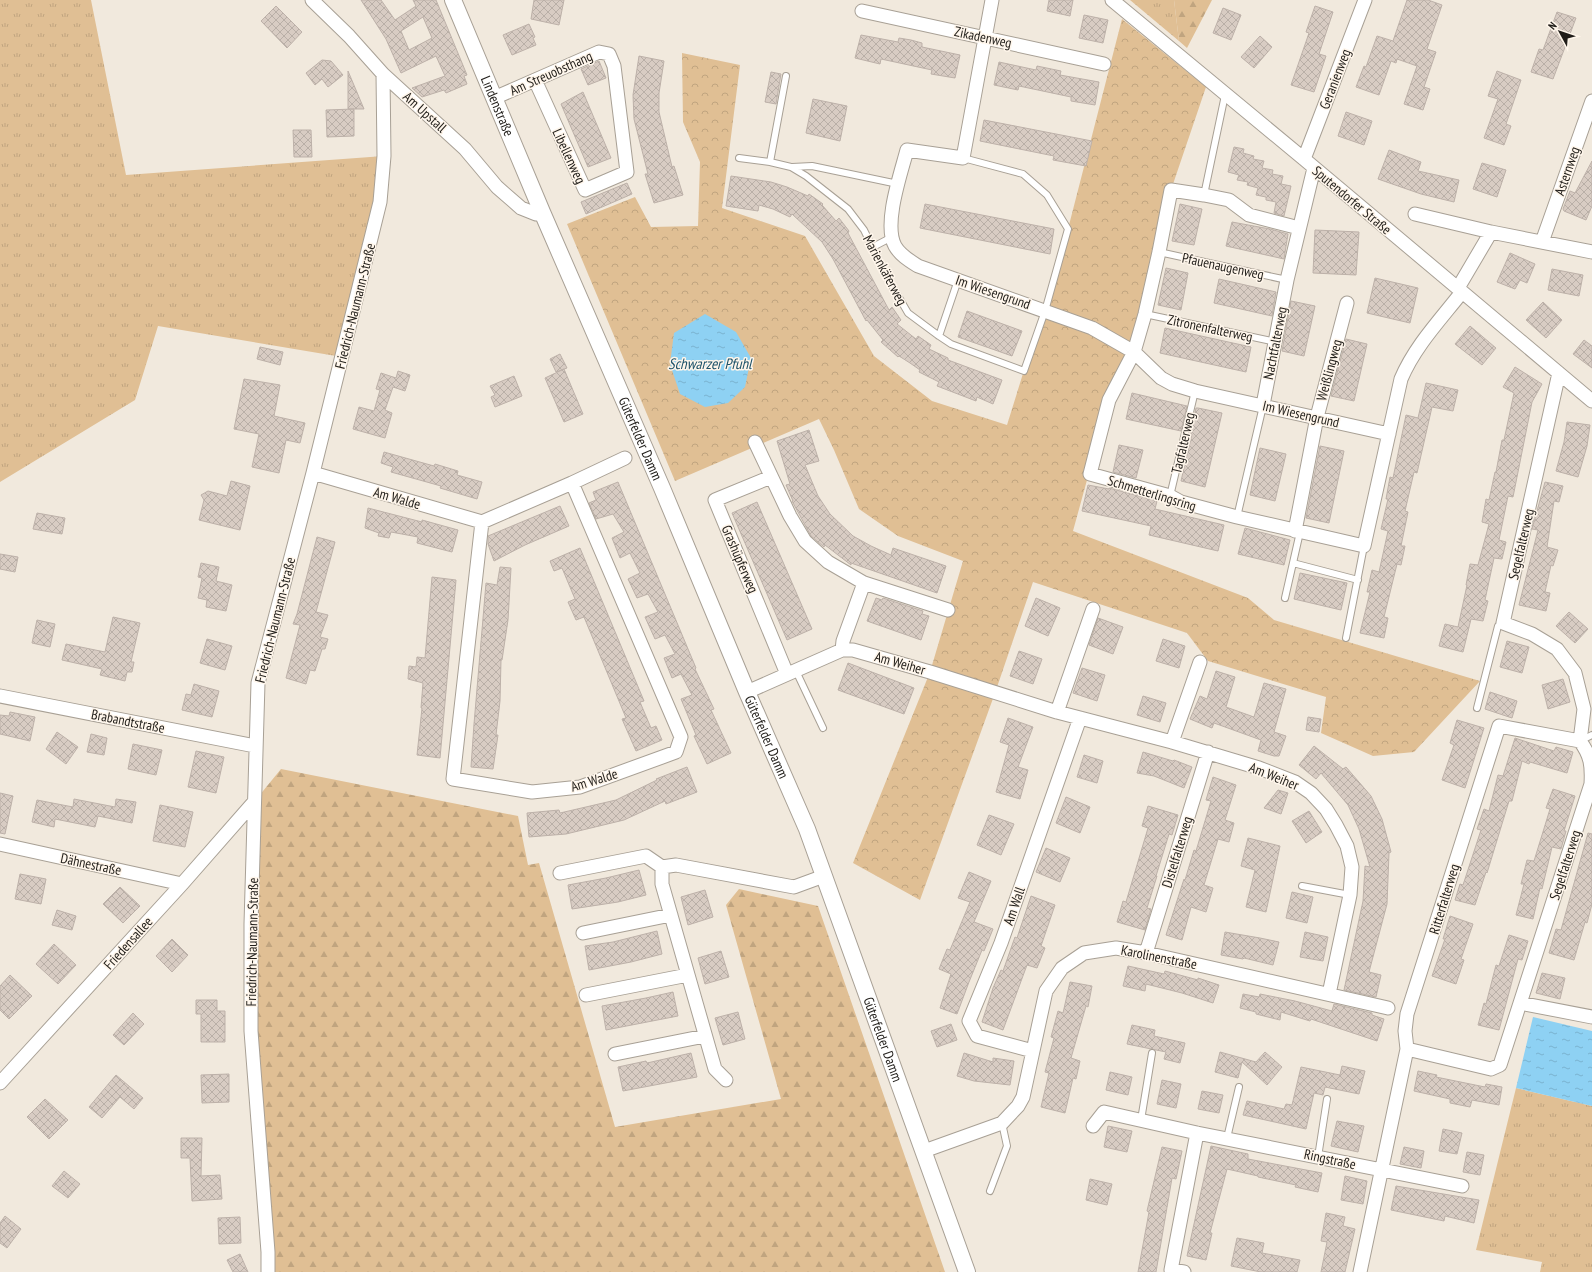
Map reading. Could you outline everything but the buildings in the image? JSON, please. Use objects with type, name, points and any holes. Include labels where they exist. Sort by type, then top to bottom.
[{"type":"street","name":"Am Upstall","points":[[312,0],[383,74],[465,149],[497,187],[521,208],[536,214],[542,212]]},
{"type":"street","name":"Lindenstraße","points":[[453,0],[542,212]]},
{"type":"street","points":[[963,158],[984,36],[992,0]]},
{"type":"street","name":"Sputendorfer Straße","points":[[1112,0],[1309,163],[1592,401]]},
{"type":"street","name":"Geranienweg","points":[[1309,163],[1365,0]]},
{"type":"street","name":"Zikadenweg","points":[[862,11],[984,36],[1104,64]]},
{"type":"street","name":"Am Streuobsthang","points":[[494,98],[599,52],[609,54]]},
{"type":"street","name":"Libellenweg","points":[[535,80],[585,190],[627,172],[614,66],[609,54]]},
{"type":"street","name":"Friedrich-Naumann-Straße","points":[[268,1272],[268,1252],[251,1031],[251,924],[258,683],[313,473],[380,202],[384,156],[383,74]]},
{"type":"street","name":"Asternweg","points":[[1542,242],[1592,101]]},
{"type":"street","name":"Im Wiesengrund","points":[[963,158],[907,150],[890,223],[895,246],[907,259],[918,266],[1092,328],[1134,352],[1162,378],[1172,384],[1195,391],[1388,434]]},
{"type":"street","name":"Nachtfalterweg","points":[[1263,405],[1287,280],[1299,228],[1309,163]]},
{"type":"street","name":"Schmetterlingsring","points":[[1299,228],[1249,215],[1228,200],[1172,190],[1145,314],[1134,352],[1109,400],[1090,474],[1170,496],[1181,502],[1237,517],[1297,532],[1364,546]]},
{"type":"street","name":"Güterfelder Damm","points":[[542,212],[662,488],[747,692],[805,824],[967,1272]]},
{"type":"street","points":[[1414,214],[1491,232],[1592,252]]},
{"type":"street","points":[[1364,546],[1397,395],[1407,365],[1460,290],[1491,232]]},
{"type":"street","name":"Weißlingweg","points":[[1297,532],[1317,417],[1347,303]]},
{"type":"street","name":"Segelfalterweg","points":[[1503,623],[1559,374]]},
{"type":"street","points":[[755,442],[790,516],[806,540],[828,562],[864,583],[948,610]]},
{"type":"street","points":[[482,522],[625,458]]},
{"type":"street","name":"Am Walde","points":[[313,473],[482,522],[453,779],[532,792],[580,787],[676,752],[681,737],[572,483]]},
{"type":"street","name":"Grashüpferweg","points":[[771,477],[715,500],[792,672]]},
{"type":"street","points":[[747,692],[842,650],[843,641],[864,583]]},
{"type":"street","points":[[1058,712],[1093,609]]},
{"type":"street","points":[[1503,623],[1532,634],[1557,649],[1575,673],[1584,709],[1586,738]]},
{"type":"street","name":"Am Weiher","points":[[842,650],[853,650],[930,672],[1058,712],[1208,752],[1278,774],[1311,792],[1326,808],[1347,846],[1352,867],[1350,895],[1329,994]]},
{"type":"street","points":[[1172,742],[1200,662]]},
{"type":"street","name":"Brabandtstraße","points":[[0,696],[256,746]]},
{"type":"street","name":"Am Wall","points":[[1033,1051],[977,1036],[969,1021],[1000,943],[1080,718]]},
{"type":"street","name":"Ritterfalterweg","points":[[1360,1272],[1407,1049],[1405,1031],[1407,1014],[1499,726],[1586,738]]},
{"type":"street","name":"Segelfalterweg","points":[[1407,1049],[1491,1069],[1500,1065],[1591,784],[1592,769],[1586,738]]},
{"type":"street","name":"Distelfalterweg","points":[[1146,953],[1208,752]]},
{"type":"street","name":"Friedensallee","points":[[0,1083],[182,884],[254,802]]},
{"type":"street","name":"Dähnestraße","points":[[0,844],[182,884]]},
{"type":"street","points":[[560,873],[646,856],[662,867],[676,865],[794,887],[824,876]]},
{"type":"street","points":[[662,867],[662,884],[705,1036],[715,1068],[726,1080]]},
{"type":"street","points":[[583,933],[671,915]]},
{"type":"street","name":"Karolinenstraße","points":[[924,1151],[1002,1123],[1018,1106],[1023,1097],[1046,991],[1062,968],[1084,953],[1116,948],[1146,953],[1388,1008]]},
{"type":"street","points":[[586,995],[688,975]]},
{"type":"street","points":[[1520,1003],[1592,1017]]},
{"type":"street","points":[[615,1054],[705,1036]]},
{"type":"street","name":"Ringstraße","points":[[1093,1126],[1104,1112],[1197,1133],[1462,1186]]},
{"type":"street","points":[[1175,1271],[1197,1133]]},
{"type":"lane","points":[[770,162],[786,76]]},
{"type":"lane","points":[[1204,195],[1225,95]]},
{"type":"lane","name":"Marienkäferweg","points":[[739,158],[770,162],[791,167],[806,176],[848,209],[864,230],[887,277],[908,313],[951,344],[1024,371],[1045,311]]},
{"type":"lane","points":[[963,158],[1023,174],[1047,195],[1068,229],[1045,311]]},
{"type":"lane","points":[[791,167],[812,166],[898,184]]},
{"type":"lane","points":[[872,246],[892,237]]},
{"type":"lane","name":"Pfauenaugenweg","points":[[1159,252],[1287,280]]},
{"type":"lane","points":[[939,336],[958,280]]},
{"type":"lane","name":"Zitronenfalterweg","points":[[1145,314],[1276,342]]},
{"type":"lane","name":"Tagfalterweg","points":[[1170,496],[1195,391]]},
{"type":"lane","name":"Nachtfalterweg","points":[[1237,517],[1263,405]]},
{"type":"lane","points":[[1285,598],[1293,564],[1297,532]]},
{"type":"lane","points":[[1346,638],[1364,546]]},
{"type":"lane","points":[[1293,564],[1358,580]]},
{"type":"lane","points":[[1477,708],[1498,626],[1503,623]]},
{"type":"lane","points":[[792,672],[823,728]]},
{"type":"lane","points":[[1302,886],[1350,895]]},
{"type":"lane","points":[[1141,1120],[1152,1053]]},
{"type":"lane","points":[[1228,1138],[1239,1087]]},
{"type":"lane","points":[[1318,1157],[1328,1099]]},
{"type":"lane","points":[[990,1191],[1007,1146],[1002,1123]]},
{"type":"green space","points":[[0,0],[91,0],[126,175],[384,156],[342,357],[158,326],[135,400],[0,482]]},
{"type":"green space","points":[[1130,0],[1174,0],[1179,41]]},
{"type":"green space","points":[[1174,0],[1212,0],[1187,48],[1179,41]]},
{"type":"green space","points":[[1122,19],[1206,87],[1171,190],[1145,314],[1109,400],[1073,531],[1248,598],[1274,620],[1480,681],[1414,752],[1373,756],[1321,733],[1326,697],[1208,661],[1187,633],[1033,582],[995,693],[920,900],[853,863],[930,672],[963,561],[898,536],[859,509],[819,419],[675,481],[567,224],[635,197],[651,227],[698,226],[700,162],[683,122],[682,53],[740,65],[722,208],[805,236],[874,356],[932,401],[1007,425],[1068,229]]},
{"type":"green space","points":[[281,769],[518,816],[528,865],[539,863],[615,1127],[781,1099],[726,905],[739,889],[818,906],[945,1272],[271,1272],[251,1031],[254,802]]},
{"type":"green space","points":[[1516,1088],[1592,1106],[1592,1272],[1540,1272],[1542,1262],[1476,1250]]},
{"type":"water","name":"Schwarzer Pfuhl","points":[[705,314],[736,332],[751,358],[745,387],[728,403],[705,407],[680,394],[670,364],[674,333]]},
{"type":"water","points":[[1533,1017],[1592,1031],[1592,1106],[1516,1088]]}]
